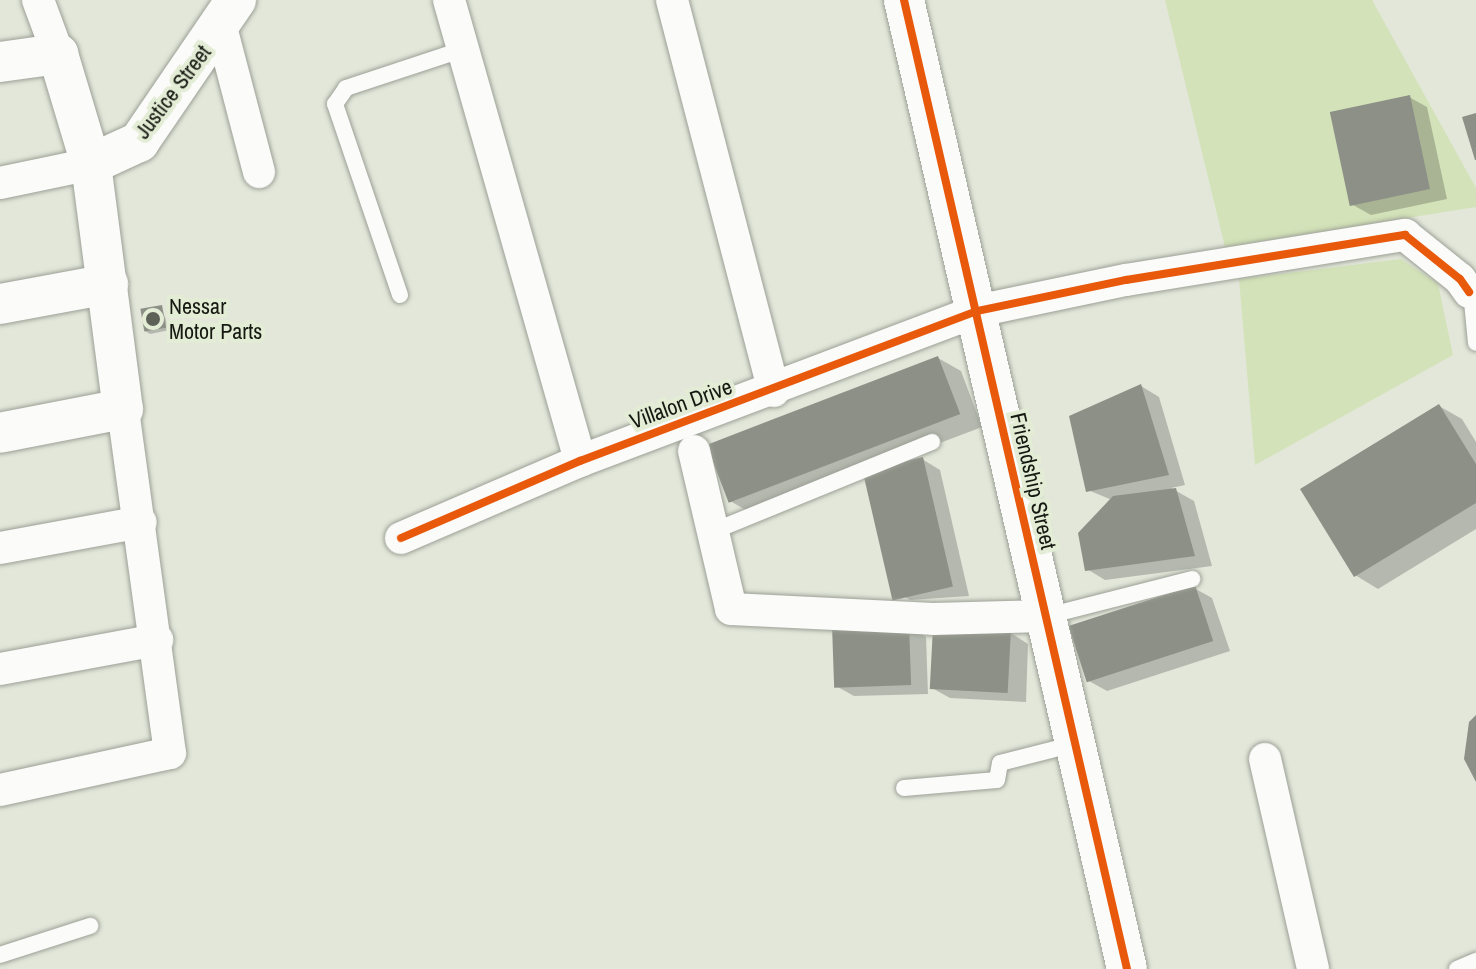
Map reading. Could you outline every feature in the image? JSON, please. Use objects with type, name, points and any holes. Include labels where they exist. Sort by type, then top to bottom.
[{"type":"street","points":[[0,790],[170,753],[91,164],[58,54],[38,0]]},
{"type":"street","points":[[449,0],[580,461]]},
{"type":"street","points":[[672,0],[774,391]]},
{"type":"street","name":"Friendship Street","points":[[904,0],[1127,969]]},
{"type":"street","points":[[224,9],[259,172]]},
{"type":"street","name":"Justice Street","points":[[91,164],[139,142],[224,9]]},
{"type":"street","points":[[0,62],[58,54]]},
{"type":"street","points":[[0,183],[91,164]]},
{"type":"street","name":"Villalon Drive","points":[[401,538],[580,461],[774,391],[977,311],[1126,280],[1405,235],[1472,291]]},
{"type":"street","points":[[0,304],[108,284]]},
{"type":"street","points":[[0,433],[123,409]]},
{"type":"street","points":[[694,451],[709,533],[731,609],[933,619],[1045,616]]},
{"type":"street","points":[[0,548],[141,522]]},
{"type":"street","points":[[0,669],[157,640]]},
{"type":"street","points":[[1265,759],[1313,969]]},
{"type":"lane","points":[[400,295],[335,104],[346,88],[464,49]]},
{"type":"lane","points":[[1472,291],[1476,343]]},
{"type":"lane","points":[[709,533],[932,442]]},
{"type":"lane","points":[[1045,616],[1192,579]]},
{"type":"lane","points":[[904,788],[997,780],[1000,763],[1075,744]]},
{"type":"lane","points":[[0,955],[90,926]]},
{"type":"lane","points":[[1457,969],[1476,961]]},
{"type":"green space","points":[[1165,0],[1372,0],[1476,188],[1476,207],[1225,247]]},
{"type":"green space","points":[[1401,259],[1438,284],[1453,355],[1255,465],[1239,279]]},
{"type":"building","points":[[1410,95],[1430,189],[1350,206],[1330,112]]},
{"type":"building","points":[[1476,113],[1476,160],[1475,160],[1462,117]]},
{"type":"building","name":"Nessar Motor Parts","points":[[162,305],[166,328],[144,331],[140,309]]},
{"type":"building","points":[[938,356],[960,414],[729,503],[706,445]]},
{"type":"building","points":[[1141,384],[1169,475],[1086,492],[1069,416]]},
{"type":"building","points":[[1439,404],[1476,464],[1476,503],[1354,577],[1300,489]]},
{"type":"building","points":[[923,457],[953,587],[893,601],[863,471]]},
{"type":"building","points":[[1176,488],[1195,556],[1085,571],[1078,533],[1113,496]]},
{"type":"building","points":[[1195,585],[1213,641],[1087,682],[1069,626]]},
{"type":"building","points":[[909,624],[911,685],[834,688],[832,627]]},
{"type":"building","points":[[933,627],[1011,631],[1008,693],[930,689]]},
{"type":"building","points":[[1476,715],[1476,782],[1464,759],[1469,722]]},
{"type":"cycle path","points":[[904,0],[1127,969]]},
{"type":"cycle path","points":[[401,538],[580,461],[977,311],[1126,280],[1405,235],[1460,279],[1469,292]]},
{"type":"place","name":"Nessar Motor Parts","points":[[153,319]]}]
